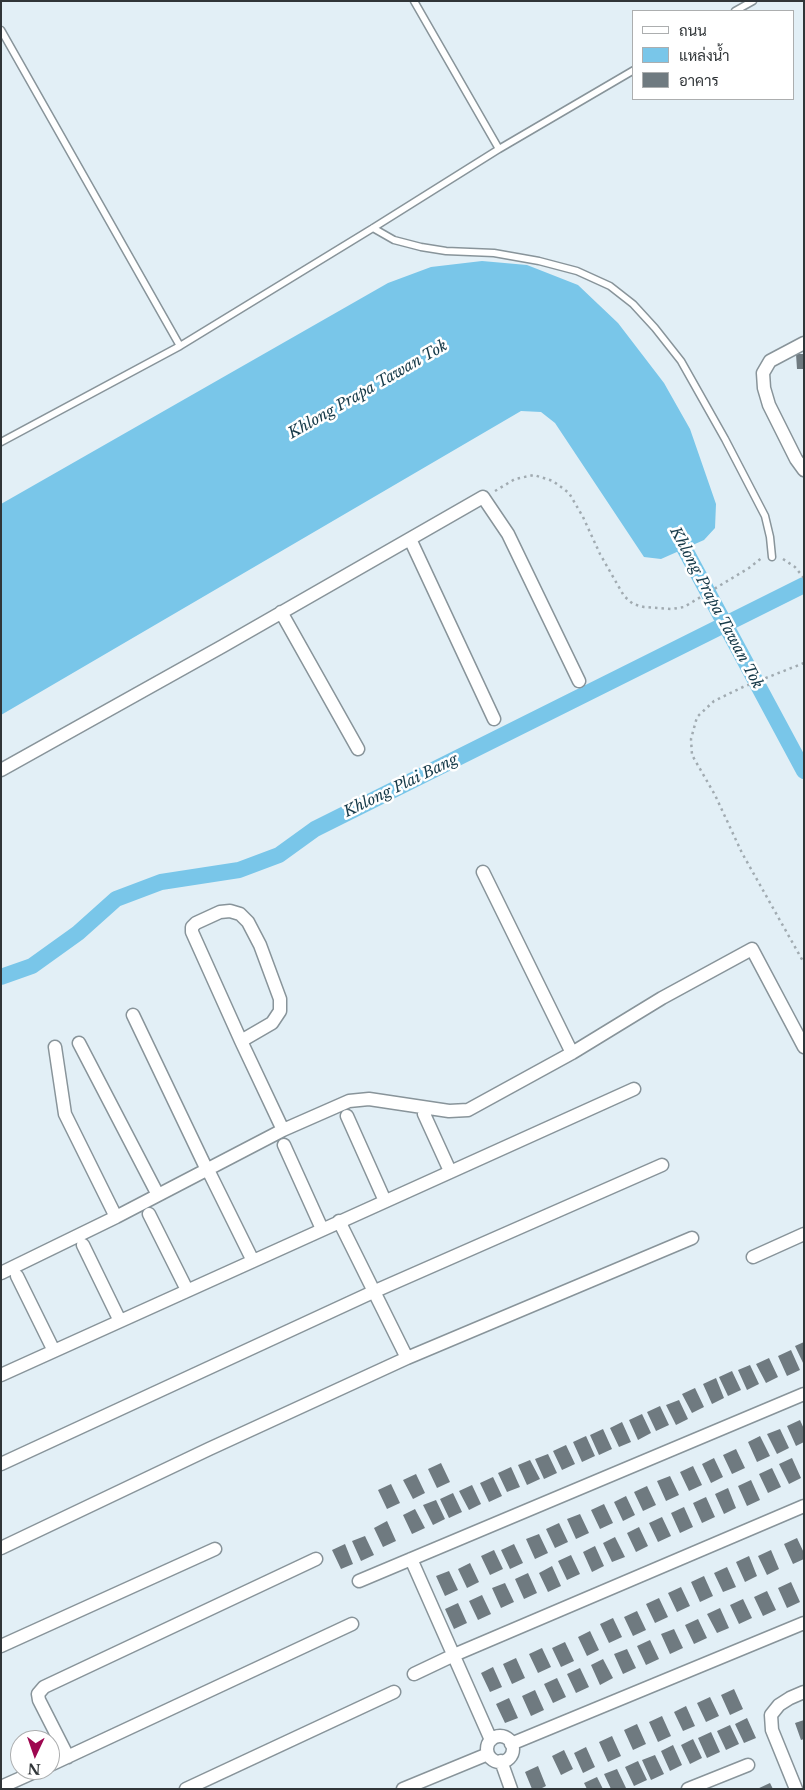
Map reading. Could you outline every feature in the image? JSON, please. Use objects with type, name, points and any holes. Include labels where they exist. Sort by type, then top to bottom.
[{"type":"street","points":[[804,343],[770,361],[763,373],[764,388],[769,405],[796,459],[804,470]]},
{"type":"street","points":[[1,770],[483,497],[508,534],[579,680]]},
{"type":"street","points":[[410,539],[494,719]]},
{"type":"street","points":[[281,612],[358,749]]},
{"type":"street","points":[[483,872],[572,1053]]},
{"type":"street","points":[[241,1041],[272,1023],[280,1011],[280,999],[260,945],[248,922],[240,914],[230,911],[220,912],[196,923],[192,927],[192,932],[241,1041],[283,1130]]},
{"type":"street","points":[[1,1272],[209,1172],[283,1130],[349,1101],[369,1098],[449,1111],[468,1110],[572,1053],[662,998],[752,948],[804,1047]]},
{"type":"street","points":[[132,1015],[253,1260]]},
{"type":"street","points":[[79,1043],[158,1195]]},
{"type":"street","points":[[55,1048],[65,1114],[116,1217]]},
{"type":"street","points":[[1,1375],[634,1089]]},
{"type":"street","points":[[424,1114],[450,1171]]},
{"type":"street","points":[[347,1116],[385,1201]]},
{"type":"street","points":[[284,1145],[322,1230]]},
{"type":"street","points":[[1,1464],[373,1292],[662,1165]]},
{"type":"street","points":[[149,1214],[188,1290]]},
{"type":"street","points":[[339,1222],[407,1358]]},
{"type":"street","points":[[753,1257],[804,1234]]},
{"type":"street","points":[[1,1548],[209,1449],[407,1358],[692,1238]]},
{"type":"street","points":[[83,1245],[120,1321]]},
{"type":"street","points":[[17,1276],[54,1351]]},
{"type":"street","points":[[359,1581],[804,1394]]},
{"type":"street","points":[[414,1674],[804,1506]]},
{"type":"street","points":[[1,1646],[215,1549]]},
{"type":"street","points":[[68,1757],[39,1700],[38,1694],[44,1687],[316,1559]]},
{"type":"street","points":[[411,1559],[491,1740]]},
{"type":"street","points":[[511,1744],[804,1623]]},
{"type":"street","points":[[60,1761],[352,1624]]},
{"type":"street","points":[[186,1789],[394,1692]]},
{"type":"street","points":[[796,1789],[772,1730],[771,1715],[779,1705],[804,1692]]},
{"type":"street","points":[[499,1736],[504,1737],[511,1744],[511,1754],[504,1761],[495,1761],[488,1754],[488,1744],[491,1740],[499,1736]]},
{"type":"street","points":[[402,1789],[488,1754]]},
{"type":"street","points":[[500,1761],[510,1789]]},
{"type":"street","points":[[688,1789],[748,1765]]},
{"type":"street","points":[[1,1787],[17,1780]]},
{"type":"lane","points":[[738,10],[753,1]]},
{"type":"lane","points":[[414,2],[499,149]]},
{"type":"lane","points":[[1,30],[180,346]]},
{"type":"lane","points":[[1,442],[180,346],[499,149],[632,71]]},
{"type":"lane","points":[[373,228],[394,240],[420,247],[446,251],[494,253],[539,261],[577,271],[610,286],[633,304],[655,328],[680,361],[725,439],[765,516],[772,557]]},
{"type":"path","points":[[483,497],[515,479],[534,475],[553,481],[569,493],[624,596],[633,604],[644,607],[672,609],[684,607],[750,568]]},
{"type":"path","points":[[804,663],[714,701],[697,717],[691,739],[692,755],[715,796],[742,853],[804,963]]},
{"type":"water","points":[[482,261],[527,265],[578,285],[618,323],[664,383],[690,429],[716,504],[715,528],[704,540],[661,559],[644,557],[555,423],[541,412],[521,411],[1,715],[1,504],[388,283],[431,267]]},
{"type":"building","points":[[796,354],[804,354],[804,369],[797,369]]},
{"type":"building","points":[[804,1342],[804,1365],[795,1346]]},
{"type":"building","points":[[791,1350],[800,1370],[787,1376],[778,1356]]},
{"type":"building","points":[[769,1358],[778,1377],[766,1383],[756,1364]]},
{"type":"building","points":[[750,1365],[759,1384],[747,1390],[738,1370]]},
{"type":"building","points":[[732,1371],[741,1390],[728,1396],[719,1377]]},
{"type":"building","points":[[716,1378],[724,1398],[712,1404],[703,1384]]},
{"type":"building","points":[[695,1388],[704,1407],[692,1413],[682,1394]]},
{"type":"building","points":[[679,1400],[688,1419],[676,1425],[666,1405]]},
{"type":"building","points":[[660,1406],[669,1425],[656,1431],[647,1412]]},
{"type":"building","points":[[642,1414],[651,1433],[638,1440],[629,1420]]},
{"type":"building","points":[[800,1420],[804,1429],[804,1442],[796,1446],[787,1426]]},
{"type":"building","points":[[622,1422],[631,1442],[619,1447],[610,1428]]},
{"type":"building","points":[[603,1429],[612,1449],[599,1455],[590,1435]]},
{"type":"building","points":[[780,1429],[789,1448],[777,1454],[767,1434]]},
{"type":"building","points":[[586,1436],[595,1456],[582,1462],[573,1442]]},
{"type":"building","points":[[760,1436],[770,1456],[757,1462],[748,1442]]},
{"type":"building","points":[[566,1445],[575,1464],[562,1470],[553,1451]]},
{"type":"building","points":[[736,1449],[745,1468],[732,1474],[723,1455]]},
{"type":"building","points":[[548,1454],[557,1473],[544,1479],[535,1459]]},
{"type":"building","points":[[714,1458],[723,1477],[711,1483],[702,1464]]},
{"type":"building","points":[[792,1458],[801,1478],[789,1484],[779,1464]]},
{"type":"building","points":[[530,1460],[540,1479],[527,1485],[518,1465]]},
{"type":"building","points":[[441,1463],[450,1482],[437,1488],[428,1469]]},
{"type":"building","points":[[693,1466],[702,1485],[689,1491],[680,1472]]},
{"type":"building","points":[[511,1467],[520,1487],[507,1492],[498,1473]]},
{"type":"building","points":[[772,1468],[781,1487],[768,1493],[759,1474]]},
{"type":"building","points":[[416,1474],[425,1493],[413,1499],[403,1480]]},
{"type":"building","points":[[670,1476],[679,1495],[666,1501],[657,1481]]},
{"type":"building","points":[[493,1477],[502,1496],[489,1502],[480,1483]]},
{"type":"building","points":[[751,1480],[760,1500],[747,1506],[738,1486]]},
{"type":"building","points":[[391,1484],[400,1503],[387,1509],[378,1490]]},
{"type":"building","points":[[472,1485],[481,1504],[469,1510],[459,1491]]},
{"type":"building","points":[[647,1486],[656,1505],[643,1511],[634,1492]]},
{"type":"building","points":[[728,1488],[736,1508],[724,1514],[715,1494]]},
{"type":"building","points":[[453,1493],[462,1512],[449,1518],[440,1499]]},
{"type":"building","points":[[626,1496],[635,1515],[623,1521],[614,1502]]},
{"type":"building","points":[[706,1497],[715,1517],[702,1523],[693,1503]]},
{"type":"building","points":[[436,1500],[445,1519],[433,1525],[423,1505]]},
{"type":"building","points":[[604,1504],[613,1523],[600,1529],[591,1510]]},
{"type":"building","points":[[684,1507],[693,1527],[680,1533],[671,1513]]},
{"type":"building","points":[[415,1509],[425,1528],[412,1534],[403,1515]]},
{"type":"building","points":[[580,1514],[589,1533],[576,1539],[567,1519]]},
{"type":"building","points":[[662,1517],[671,1536],[658,1542],[649,1523]]},
{"type":"building","points":[[387,1521],[396,1541],[383,1547],[374,1528]]},
{"type":"building","points":[[559,1523],[568,1542],[555,1548],[546,1529]]},
{"type":"building","points":[[639,1527],[648,1546],[636,1552],[627,1533]]},
{"type":"building","points":[[539,1534],[548,1553],[535,1559],[526,1539]]},
{"type":"building","points":[[365,1536],[374,1555],[361,1561],[352,1541]]},
{"type":"building","points":[[615,1537],[625,1557],[612,1562],[603,1543]]},
{"type":"building","points":[[797,1538],[804,1553],[804,1559],[793,1564],[784,1544]]},
{"type":"building","points":[[345,1544],[353,1564],[341,1569],[332,1550]]},
{"type":"building","points":[[514,1544],[523,1563],[510,1569],[501,1550]]},
{"type":"building","points":[[595,1546],[604,1566],[592,1572],[583,1552]]},
{"type":"building","points":[[494,1550],[503,1569],[490,1575],[481,1556]]},
{"type":"building","points":[[771,1550],[779,1569],[767,1575],[758,1556]]},
{"type":"building","points":[[571,1555],[580,1574],[567,1580],[558,1561]]},
{"type":"building","points":[[749,1556],[757,1576],[745,1582],[736,1562]]},
{"type":"building","points":[[470,1563],[479,1582],[467,1588],[458,1569]]},
{"type":"building","points":[[552,1566],[561,1586],[548,1592],[539,1573]]},
{"type":"building","points":[[727,1567],[736,1587],[723,1592],[714,1573]]},
{"type":"building","points":[[449,1571],[458,1590],[445,1596],[436,1576]]},
{"type":"building","points":[[528,1573],[537,1593],[524,1599],[515,1579]]},
{"type":"building","points":[[704,1576],[713,1596],[700,1602],[691,1582]]},
{"type":"building","points":[[791,1582],[800,1602],[787,1608],[778,1588]]},
{"type":"building","points":[[505,1583],[514,1602],[501,1608],[492,1588]]},
{"type":"building","points":[[681,1587],[690,1606],[677,1612],[668,1593]]},
{"type":"building","points":[[767,1591],[776,1610],[763,1616],[754,1597]]},
{"type":"building","points":[[482,1595],[491,1614],[478,1620],[469,1601]]},
{"type":"building","points":[[659,1598],[668,1617],[655,1623],[646,1604]]},
{"type":"building","points":[[743,1599],[752,1618],[739,1624],[730,1605]]},
{"type":"building","points":[[458,1603],[467,1623],[454,1629],[445,1609]]},
{"type":"building","points":[[720,1608],[729,1628],[717,1633],[707,1614]]},
{"type":"building","points":[[637,1611],[646,1630],[633,1636],[624,1617]]},
{"type":"building","points":[[613,1618],[622,1637],[609,1643],[600,1624]]},
{"type":"building","points":[[698,1619],[707,1638],[694,1644],[685,1625]]},
{"type":"building","points":[[674,1629],[683,1648],[670,1654],[661,1634]]},
{"type":"building","points":[[590,1631],[599,1650],[587,1656],[578,1637]]},
{"type":"building","points":[[650,1640],[659,1659],[646,1665],[637,1646]]},
{"type":"building","points":[[565,1642],[574,1661],[561,1667],[552,1648]]},
{"type":"building","points":[[542,1648],[551,1667],[538,1673],[529,1654]]},
{"type":"building","points":[[627,1649],[636,1668],[623,1674],[614,1654]]},
{"type":"building","points":[[516,1658],[525,1678],[512,1684],[503,1664]]},
{"type":"building","points":[[603,1659],[613,1678],[600,1685],[591,1665]]},
{"type":"building","points":[[493,1667],[502,1687],[490,1692],[481,1673]]},
{"type":"building","points":[[580,1668],[589,1687],[576,1693],[567,1674]]},
{"type":"building","points":[[557,1678],[566,1697],[553,1703],[544,1684]]},
{"type":"building","points":[[734,1689],[743,1709],[730,1715],[721,1695]]},
{"type":"building","points":[[535,1690],[544,1710],[531,1716],[522,1696]]},
{"type":"building","points":[[710,1697],[719,1716],[706,1722],[697,1703]]},
{"type":"building","points":[[509,1698],[518,1718],[505,1723],[496,1704]]},
{"type":"building","points":[[686,1706],[695,1726],[683,1731],[674,1712]]},
{"type":"building","points":[[662,1716],[671,1736],[658,1742],[649,1722]]},
{"type":"building","points":[[747,1718],[756,1738],[744,1743],[735,1724]]},
{"type":"building","points":[[804,1720],[804,1739],[801,1740],[795,1723]]},
{"type":"building","points":[[637,1724],[646,1744],[633,1750],[624,1730]]},
{"type":"building","points":[[730,1725],[739,1744],[726,1750],[717,1731]]},
{"type":"building","points":[[711,1732],[720,1752],[707,1758],[698,1738]]},
{"type":"building","points":[[612,1736],[621,1756],[608,1762],[599,1742]]},
{"type":"building","points":[[693,1739],[702,1758],[690,1764],[681,1745]]},
{"type":"building","points":[[673,1745],[682,1765],[670,1771],[661,1751]]},
{"type":"building","points":[[586,1747],[595,1767],[583,1773],[574,1753]]},
{"type":"building","points":[[564,1750],[573,1769],[561,1775],[552,1756]]},
{"type":"building","points":[[655,1755],[664,1774],[651,1780],[642,1760]]},
{"type":"building","points":[[638,1761],[647,1780],[634,1786],[625,1767]]},
{"type":"building","points":[[538,1766],[546,1786],[540,1789],[532,1789],[525,1772]]},
{"type":"building","points":[[617,1769],[626,1788],[624,1789],[611,1789],[604,1774]]},
{"type":"building","points":[[597,1777],[603,1789],[587,1789],[584,1783]]},
{"type":"building","points":[[770,1783],[773,1789],[757,1789]]},
{"type":"waterway","name":"Khlong Prapa Tawan Tok","points":[[675,531],[804,771]]},
{"type":"waterway","name":"Khlong Plai Bang","points":[[1,977],[32,966],[78,933],[116,899],[161,882],[239,870],[279,855],[315,829],[804,585]]}]
